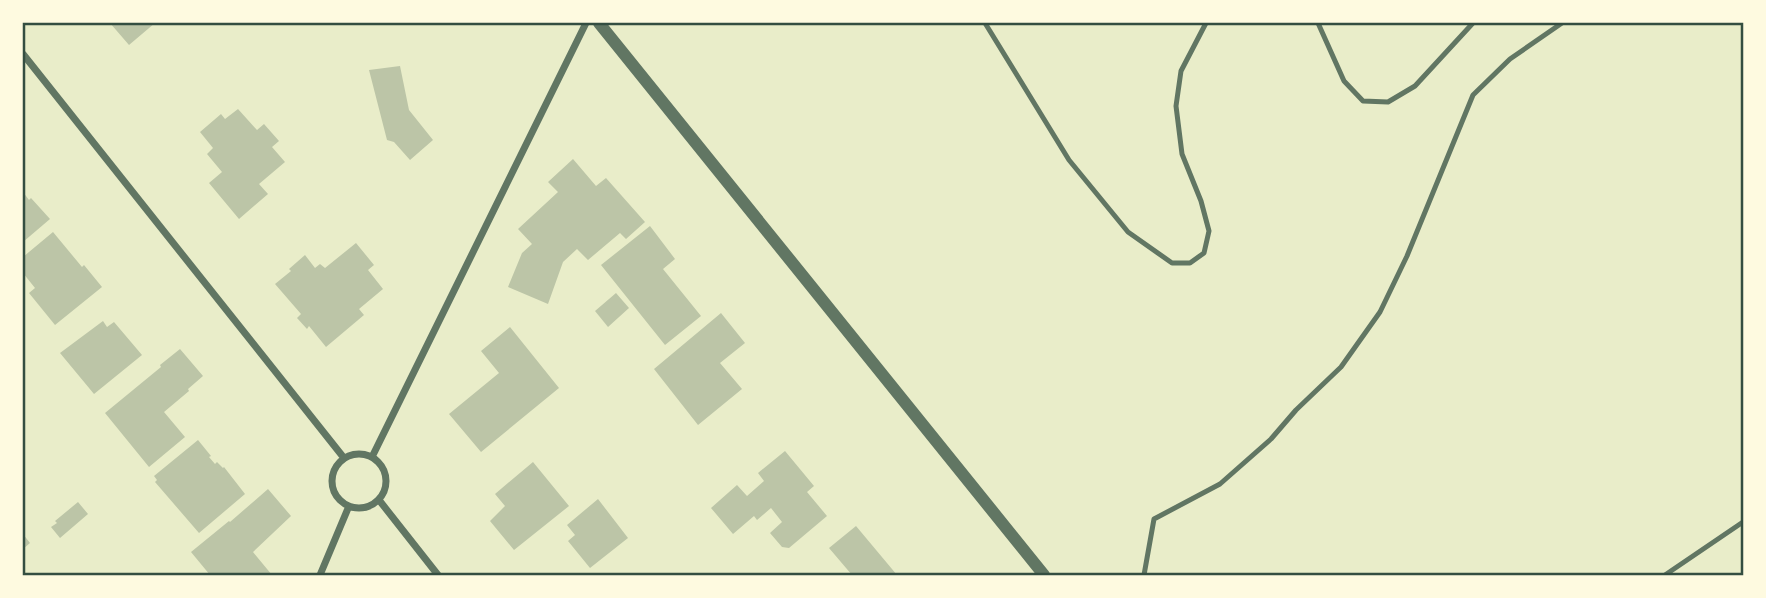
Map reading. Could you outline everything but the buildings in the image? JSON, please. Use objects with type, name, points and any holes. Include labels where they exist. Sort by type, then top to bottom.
[{"type":"street","points":[[372,457],[586,23]]},
{"type":"street","points":[[598,23],[1044,575]]},
{"type":"street","points":[[23,54],[344,458]]},
{"type":"street","points":[[359,453],[372,457],[380,464],[387,478],[386,486],[379,500],[362,508],[349,506],[338,499],[332,482],[333,473],[344,458],[359,453]]},
{"type":"street","points":[[379,500],[438,575]]},
{"type":"street","points":[[320,575],[349,506]]},
{"type":"lane","points":[[985,23],[1069,160],[1128,232],[1172,263],[1190,263],[1204,253],[1209,231],[1201,201],[1182,154],[1176,106],[1181,71],[1206,23]]},
{"type":"lane","points":[[1318,23],[1344,81],[1363,101],[1388,102],[1415,86],[1473,23]]},
{"type":"lane","points":[[1144,575],[1154,519],[1220,484],[1271,439],[1296,410],[1341,368],[1380,312],[1407,256],[1473,95],[1510,59],[1562,23]]},
{"type":"lane","points":[[1665,575],[1743,522]]}]
